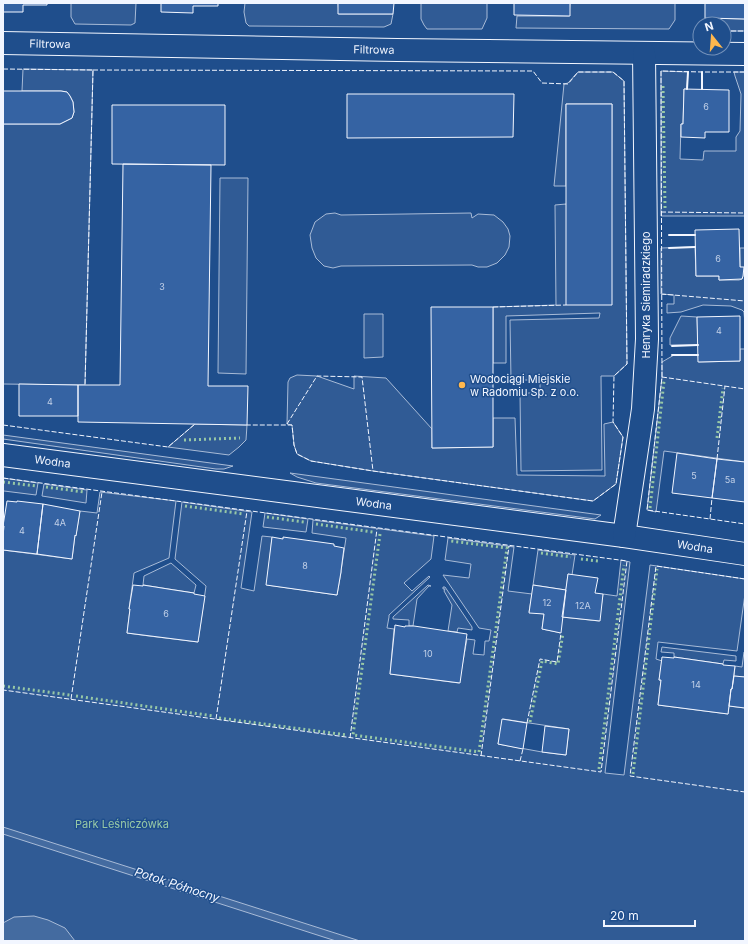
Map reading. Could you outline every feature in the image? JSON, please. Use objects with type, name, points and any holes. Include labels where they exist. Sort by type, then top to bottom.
[{"type":"street","name":"Filtrowa","points":[[3,43],[745,54]]},
{"type":"street","name":"Henryka Siemiradzkiego","points":[[624,536],[643,409],[647,339],[644,53]]},
{"type":"street","name":"Wodna","points":[[3,455],[624,536],[745,554]]},
{"type":"shaded area","points":[[71,3],[136,3],[135,23],[131,25],[75,24],[71,17]]},
{"type":"shaded area","points":[[245,3],[338,3],[339,14],[393,14],[391,24],[384,27],[249,26],[246,23],[244,12]]},
{"type":"shaded area","points":[[421,3],[487,3],[487,18],[482,29],[427,29],[421,19]]},
{"type":"shaded area","points":[[570,3],[675,3],[675,20],[669,29],[516,28],[517,16],[569,16]]},
{"type":"shaded area","points":[[732,19],[745,19],[745,31],[732,31]]},
{"type":"shaded area","points":[[23,69],[93,70],[85,385],[3,384],[3,124],[60,124],[72,118],[74,112],[73,102],[67,92],[22,91]]},
{"type":"shaded area","points":[[661,71],[688,72],[687,89],[684,89],[680,159],[703,160],[704,151],[736,151],[736,137],[740,131],[741,94],[734,72],[745,72],[745,216],[661,216]]},
{"type":"shaded area","points":[[578,72],[613,72],[624,81],[627,364],[614,376],[601,376],[602,470],[521,471],[520,393],[540,393],[540,380],[511,380],[510,320],[599,318],[600,313],[506,316],[506,363],[493,363],[493,307],[556,305],[555,205],[566,204],[611,305],[612,104],[566,104],[566,186],[554,186],[564,84],[568,83]]},
{"type":"shaded area","points":[[220,178],[248,178],[246,374],[218,373]]},
{"type":"shaded area","points":[[335,213],[341,215],[471,213],[472,218],[478,214],[494,215],[503,222],[508,229],[510,236],[509,247],[505,255],[497,263],[487,267],[472,265],[341,266],[333,268],[324,266],[316,258],[312,248],[310,235],[315,222],[326,214]]},
{"type":"shaded area","points":[[695,247],[696,276],[719,276],[719,280],[742,279],[744,268],[740,267],[740,248],[745,248],[745,324],[744,312],[731,306],[703,305],[681,312],[667,313],[667,304],[674,304],[674,295],[661,294],[661,248]]},
{"type":"shaded area","points":[[364,314],[383,314],[383,357],[364,358]]},
{"type":"shaded area","points":[[681,316],[697,317],[698,345],[670,345],[670,338]]},
{"type":"shaded area","points":[[740,349],[745,349],[745,462],[664,451],[656,512],[647,510],[662,377],[662,362],[674,355],[698,355],[699,362],[740,361]]},
{"type":"shaded area","points":[[297,375],[317,376],[354,389],[354,376],[386,378],[432,429],[432,448],[493,447],[493,418],[515,418],[517,475],[605,476],[604,424],[613,422],[623,437],[616,484],[593,501],[311,461],[297,454],[294,445],[292,425],[287,424],[288,382],[290,378]]},
{"type":"shaded area","points":[[195,424],[247,425],[246,440],[229,455],[168,447]]},
{"type":"shaded area","points":[[3,435],[233,466],[224,469],[216,469],[3,439]]},
{"type":"shaded area","points":[[290,473],[601,515],[595,519],[316,483],[297,477]]},
{"type":"shaded area","points":[[3,478],[38,483],[36,495],[3,492]]},
{"type":"shaded area","points":[[44,484],[87,490],[86,503],[42,496]]},
{"type":"shaded area","points":[[100,492],[176,501],[169,558],[134,573],[127,633],[198,642],[206,586],[175,559],[182,502],[252,512],[241,588],[254,591],[262,536],[272,537],[267,585],[337,595],[346,538],[312,533],[313,520],[434,536],[431,559],[404,583],[412,591],[429,576],[430,577],[389,615],[387,628],[394,629],[390,674],[459,683],[467,639],[475,640],[473,654],[484,655],[485,641],[489,641],[491,630],[479,628],[443,575],[469,578],[471,564],[445,560],[448,538],[514,547],[508,591],[532,594],[529,612],[544,614],[542,629],[560,633],[562,617],[599,621],[603,594],[617,596],[621,560],[630,562],[605,773],[624,775],[650,565],[745,579],[745,594],[737,651],[658,642],[656,659],[662,661],[659,680],[661,680],[658,705],[728,714],[729,706],[745,708],[745,941],[3,941],[3,550],[72,559],[80,511],[97,513]],"holes":[[[503,719],[569,729],[566,755],[498,744]]]},
{"type":"shaded area","points":[[265,513],[308,519],[306,532],[263,527]]},
{"type":"shaded area","points":[[538,550],[575,555],[572,575],[568,574],[566,590],[533,585]]},
{"type":"shaded area","points":[[171,563],[196,585],[194,593],[143,585],[144,576]]},
{"type":"shaded area","points":[[428,585],[431,586],[429,586],[417,599],[413,626],[409,626],[409,620],[393,619],[393,617]]},
{"type":"shaded area","points":[[443,587],[445,587],[472,627],[472,630],[458,628],[457,632],[448,631],[452,605]]},
{"type":"shaded area","points":[[662,647],[736,656],[736,661],[724,660],[723,664],[674,657],[674,653],[661,652]]},
{"type":"shaded area","points":[[744,652],[745,677],[734,676],[735,666],[742,667]]},
{"type":"water","name":"Potok Północny","points":[[3,827],[360,941],[336,941],[3,834]]},
{"type":"water","points":[[34,916],[48,920],[65,928],[75,941],[3,941],[3,923],[14,917]]},
{"type":"building","points":[[3,3],[47,3],[47,5],[23,5],[23,12],[3,12]]},
{"type":"building","points":[[161,3],[218,3],[218,6],[193,6],[193,13],[161,12]]},
{"type":"building","points":[[338,3],[394,3],[393,14],[338,14]]},
{"type":"building","points":[[514,3],[570,3],[570,16],[514,15]]},
{"type":"building","points":[[705,3],[745,3],[745,19],[732,19],[732,16],[705,16]]},
{"type":"building","points":[[684,89],[729,90],[729,132],[705,132],[705,138],[681,137]]},
{"type":"building","points":[[3,91],[67,92],[73,102],[74,112],[72,118],[60,124],[3,124]]},
{"type":"building","points":[[347,94],[514,94],[513,137],[347,138]]},
{"type":"building","points":[[566,104],[612,104],[612,305],[566,305]]},
{"type":"building","points":[[112,105],[225,105],[225,165],[112,164]]},
{"type":"building","points":[[123,164],[211,165],[208,386],[248,386],[247,425],[78,422],[78,385],[120,385]]},
{"type":"building","points":[[739,229],[740,267],[744,267],[742,279],[719,280],[719,276],[696,276],[695,230]]},
{"type":"building","name":"Wodociągi Miejskie w Radomiu Sp. z o.o.","points":[[431,307],[493,307],[493,447],[432,448]]},
{"type":"building","points":[[740,316],[740,361],[698,362],[697,317]]},
{"type":"building","points":[[19,384],[78,385],[78,416],[19,416]]},
{"type":"building","points":[[677,453],[717,459],[712,498],[672,493]]},
{"type":"building","points":[[717,459],[745,462],[745,502],[712,498]]},
{"type":"building","points":[[7,501],[43,504],[37,554],[3,550],[3,526]]},
{"type":"building","points":[[43,504],[80,511],[72,559],[37,554]]},
{"type":"building","points":[[272,537],[283,539],[283,537],[334,544],[334,546],[344,548],[337,595],[266,585]]},
{"type":"building","points":[[568,574],[598,578],[595,593],[603,594],[600,621],[562,617]]},
{"type":"building","points":[[133,585],[143,585],[205,596],[198,642],[127,633]]},
{"type":"building","points":[[533,585],[566,590],[561,633],[542,629],[544,614],[529,613]]},
{"type":"building","points":[[395,625],[405,627],[414,626],[467,634],[460,683],[390,674]]},
{"type":"building","points":[[662,657],[674,657],[735,666],[728,714],[658,705]]},
{"type":"building","points":[[734,676],[745,677],[745,708],[729,706]]},
{"type":"building","points":[[502,719],[527,723],[523,749],[498,744]]},
{"type":"building","points":[[545,726],[569,729],[566,755],[542,752]]},
{"type":"hedge","points":[[663,86],[665,208]]},
{"type":"hedge","points":[[650,508],[664,381]]},
{"type":"hedge","points":[[717,438],[723,388]]},
{"type":"hedge","points":[[184,440],[240,438]]},
{"type":"hedge","points":[[3,482],[36,486]]},
{"type":"hedge","points":[[46,487],[84,492]]},
{"type":"hedge","points":[[185,506],[244,514]]},
{"type":"hedge","points":[[267,517],[304,522]]},
{"type":"hedge","points":[[316,524],[373,532]]},
{"type":"hedge","points":[[380,534],[353,735],[479,752],[507,548],[451,541]]},
{"type":"hedge","points":[[541,553],[571,557]]},
{"type":"hedge","points":[[581,559],[598,561]]},
{"type":"hedge","points":[[599,769],[624,565]]},
{"type":"hedge","points":[[633,774],[657,569]]},
{"type":"hedge","points":[[530,722],[542,661],[558,664],[563,633]]},
{"type":"hedge","points":[[3,686],[70,695]]},
{"type":"hedge","points":[[76,696],[213,716]]},
{"type":"hedge","points":[[219,718],[347,735]]},
{"type":"fence","points":[[732,31],[745,31]]},
{"type":"fence","points":[[3,69],[93,70],[85,385]]},
{"type":"fence","points":[[93,70],[533,71],[542,83],[568,84],[578,72],[613,72],[624,81],[627,364],[614,376],[613,422],[623,437],[616,484],[593,501],[373,471],[311,461],[297,454],[294,445],[292,425],[247,425]]},
{"type":"fence","points":[[745,72],[661,71],[662,377],[647,510],[745,524]]},
{"type":"fence","points":[[661,212],[745,213]]},
{"type":"fence","points":[[661,294],[745,301]]},
{"type":"fence","points":[[493,307],[566,305]]},
{"type":"fence","points":[[287,424],[317,376],[362,377],[373,471]]},
{"type":"fence","points":[[662,377],[745,389]]},
{"type":"fence","points":[[717,459],[725,386]]},
{"type":"fence","points":[[3,425],[168,447],[195,424]]},
{"type":"fence","points":[[3,478],[627,561],[601,772],[3,690]]},
{"type":"fence","points":[[71,699],[102,492]]},
{"type":"fence","points":[[710,519],[712,498]]},
{"type":"fence","points":[[216,719],[247,511]]},
{"type":"fence","points":[[350,738],[377,529]]},
{"type":"fence","points":[[481,756],[509,546]]},
{"type":"fence","points":[[745,579],[656,566],[630,776],[745,792]]},
{"type":"fence","points":[[527,723],[540,659],[557,662],[561,633]]},
{"type":"fence","points":[[520,761],[523,749]]},
{"type":"wall","points":[[687,89],[688,72]]},
{"type":"wall","points":[[702,72],[702,89]]},
{"type":"wall","points":[[669,235],[695,235]]},
{"type":"wall","points":[[669,248],[695,247]]},
{"type":"wall","points":[[672,346],[698,345]]},
{"type":"wall","points":[[672,355],[698,355]]},
{"type":"place","name":"Wodociągi Miejskie w Radomiu Sp. z o.o.","points":[[462,385]]},
{"type":"park label","name":"Park Leśniczówka","points":[[122,824]]}]
